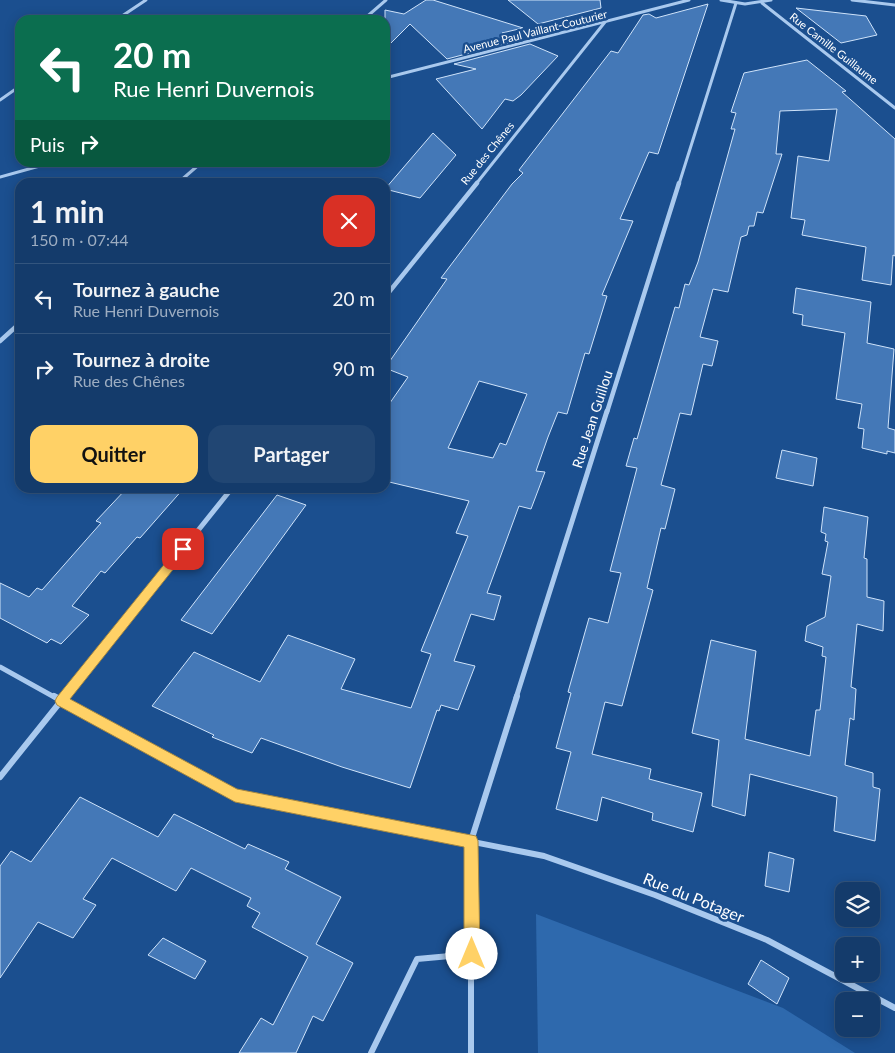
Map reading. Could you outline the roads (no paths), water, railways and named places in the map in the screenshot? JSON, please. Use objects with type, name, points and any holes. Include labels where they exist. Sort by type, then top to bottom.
[{"type":"street","points":[[124,15],[146,0]]},
{"type":"street","points":[[369,15],[386,0]]},
{"type":"street","name":"Avenue Paul Vaillant-Couturier","points":[[390,77],[689,0]]},
{"type":"street","points":[[721,0],[736,3],[762,3],[770,0]]},
{"type":"street","points":[[852,0],[895,6]]},
{"type":"street","name":"Rue Jean Guillou","points":[[471,1053],[471,841],[736,3]]},
{"type":"street","name":"Rue Camille Guillaume","points":[[762,3],[895,108]]},
{"type":"street","name":"Rue des Chênes","points":[[390,291],[605,22]]},
{"type":"street","points":[[0,100],[15,90]]},
{"type":"street","points":[[0,177],[36,167]]},
{"type":"street","points":[[184,178],[196,167]]},
{"type":"street","points":[[0,340],[15,327]]},
{"type":"street","points":[[0,777],[228,493]]},
{"type":"street","name":"Rue du Potager","points":[[0,667],[235,795],[544,856],[655,895],[767,940],[895,1008]]},
{"type":"street","points":[[371,1053],[417,959],[472,954]]}]
